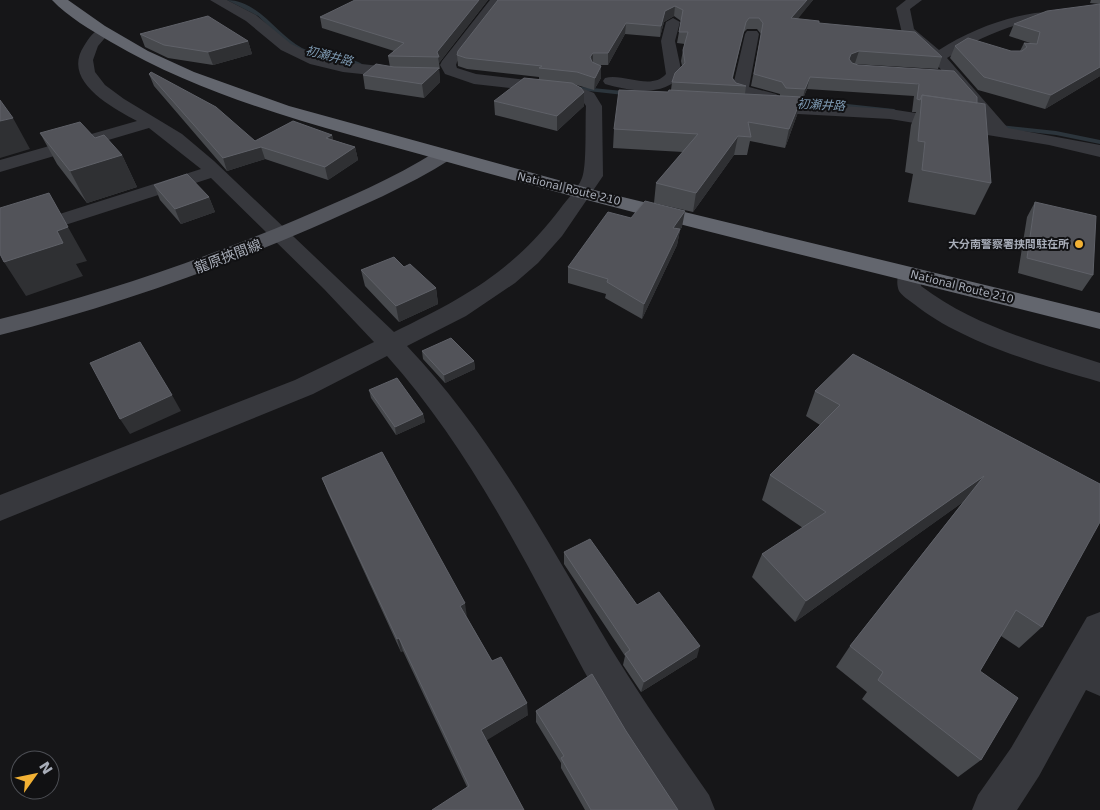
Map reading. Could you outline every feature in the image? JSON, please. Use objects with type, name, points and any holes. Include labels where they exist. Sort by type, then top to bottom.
[{"type":"highway","name":"National Route 210","points":[[59,0],[103,32],[163,64],[244,96],[444,156],[582,193],[1100,321]]},
{"type":"main road","name":"龍原挾間線","points":[[0,327],[98,301],[218,260],[330,213],[412,175],[444,156]]},
{"type":"street","points":[[217,0],[251,18],[286,47],[315,61],[343,67],[421,75]]},
{"type":"street","points":[[454,74],[448,68],[450,61],[497,0]]},
{"type":"street","points":[[915,0],[903,8],[907,30],[938,57],[1003,133]]},
{"type":"street","points":[[1078,0],[1098,8]]},
{"type":"street","points":[[938,57],[961,43],[1024,20],[1059,16],[1086,8],[1098,8]]},
{"type":"street","points":[[611,81],[654,85],[667,82],[672,78],[674,74],[668,41],[673,22]]},
{"type":"street","points":[[103,32],[89,49],[85,63],[88,75],[96,88],[173,136],[214,172],[295,249],[391,345],[444,408],[484,463],[646,739],[694,810]]},
{"type":"street","points":[[752,34],[740,90],[770,98],[788,108]]},
{"type":"street","points":[[961,43],[978,48]]},
{"type":"street","points":[[0,508],[270,402],[391,345],[457,311],[507,278],[530,258],[589,184],[594,167],[595,97],[611,81],[612,74],[598,70]]},
{"type":"street","points":[[436,76],[454,74],[483,81],[569,90],[595,97],[662,101]]},
{"type":"street","points":[[937,76],[955,77]]},
{"type":"street","points":[[734,106],[870,112],[1049,140],[1100,151]]},
{"type":"street","points":[[0,166],[152,122]]},
{"type":"street","points":[[0,240],[214,172]]},
{"type":"street","points":[[909,274],[910,289],[934,308],[996,337],[1100,373]]},
{"type":"street","points":[[993,810],[1090,671],[1100,629]]},
{"type":"building","points":[[355,0],[479,0],[437,52],[439,57],[388,56],[404,43],[320,17]]},
{"type":"building","points":[[498,0],[807,0],[791,18],[819,21],[819,23],[915,32],[942,57],[859,51],[851,54],[849,59],[852,63],[858,65],[954,71],[977,97],[977,103],[922,95],[920,100],[917,99],[919,84],[810,77],[805,89],[786,88],[782,82],[754,74],[763,23],[759,18],[749,18],[746,22],[732,78],[736,83],[746,86],[672,82],[675,73],[685,63],[683,50],[688,32],[679,32],[683,10],[675,6],[665,11],[661,26],[626,23],[608,53],[593,53],[590,57],[592,62],[601,66],[595,78],[577,72],[539,68],[542,66],[466,58],[457,55],[458,51]]},
{"type":"building","points":[[1100,4],[1100,67],[1051,95],[984,77],[955,46],[968,38],[1011,51],[1022,51],[1027,47],[1024,43],[1037,44],[1040,32],[1014,24],[1047,11]]},
{"type":"building","points":[[208,16],[248,41],[208,52],[164,45],[140,34]]},
{"type":"building","points":[[376,64],[394,67],[439,68],[422,84],[363,75]]},
{"type":"building","points":[[151,72],[216,107],[255,141],[293,121],[332,135],[326,138],[355,147],[325,167],[261,147],[223,158],[149,74]]},
{"type":"building","points":[[524,78],[572,83],[584,92],[557,116],[494,101]]},
{"type":"building","points":[[619,90],[668,92],[669,90],[802,97],[789,129],[748,122],[751,137],[738,136],[696,193],[656,183],[698,134],[614,129]]},
{"type":"building","points":[[922,95],[985,104],[991,183],[922,170],[925,142],[918,141]]},
{"type":"building","points":[[0,100],[13,118],[0,121]]},
{"type":"building","points":[[80,122],[95,138],[104,135],[122,155],[70,171],[40,133]]},
{"type":"building","points":[[187,174],[209,197],[175,209],[154,185]]},
{"type":"building","points":[[49,193],[68,227],[57,231],[63,243],[4,262],[0,254],[0,208]]},
{"type":"building","points":[[645,201],[685,211],[673,228],[680,229],[644,304],[607,282],[608,279],[568,267],[608,212],[631,218]]},
{"type":"building","points":[[1035,202],[1096,216],[1093,275],[1027,258]]},
{"type":"building","points":[[394,257],[404,267],[410,264],[436,288],[396,306],[361,270]]},
{"type":"building","points":[[451,338],[474,361],[444,375],[422,351]]},
{"type":"building","points":[[140,342],[172,395],[120,419],[90,363]]},
{"type":"building","points":[[853,354],[1100,484],[1100,522],[1042,627],[1016,610],[980,671],[1018,698],[981,760],[878,680],[883,672],[850,646],[984,476],[806,601],[762,554],[826,512],[770,475],[840,405],[815,391]]},
{"type":"building","points":[[397,378],[423,414],[395,427],[369,390]]},
{"type":"building","points":[[382,452],[465,603],[460,606],[492,661],[501,657],[527,703],[481,730],[524,810],[432,810],[469,786],[399,638],[397,639],[322,478]]},
{"type":"building","points":[[590,539],[637,605],[659,592],[700,646],[644,682],[625,654],[630,650],[564,552]]},
{"type":"building","points":[[592,674],[626,731],[678,810],[591,810],[561,758],[564,756],[536,711]]},
{"type":"waterway","name":"初瀬井路","points":[[230,0],[260,15],[286,40],[300,49],[322,57],[359,64]]},
{"type":"waterway","name":"初瀬井路","points":[[572,88],[633,94]]},
{"type":"waterway","name":"初瀬井路","points":[[786,103],[838,105],[894,111]]},
{"type":"waterway","name":"初瀬井路","points":[[994,126],[1056,133],[1100,142]]},
{"type":"place","name":"大分南警察署挟間駐在所","points":[[1079,244]]}]
